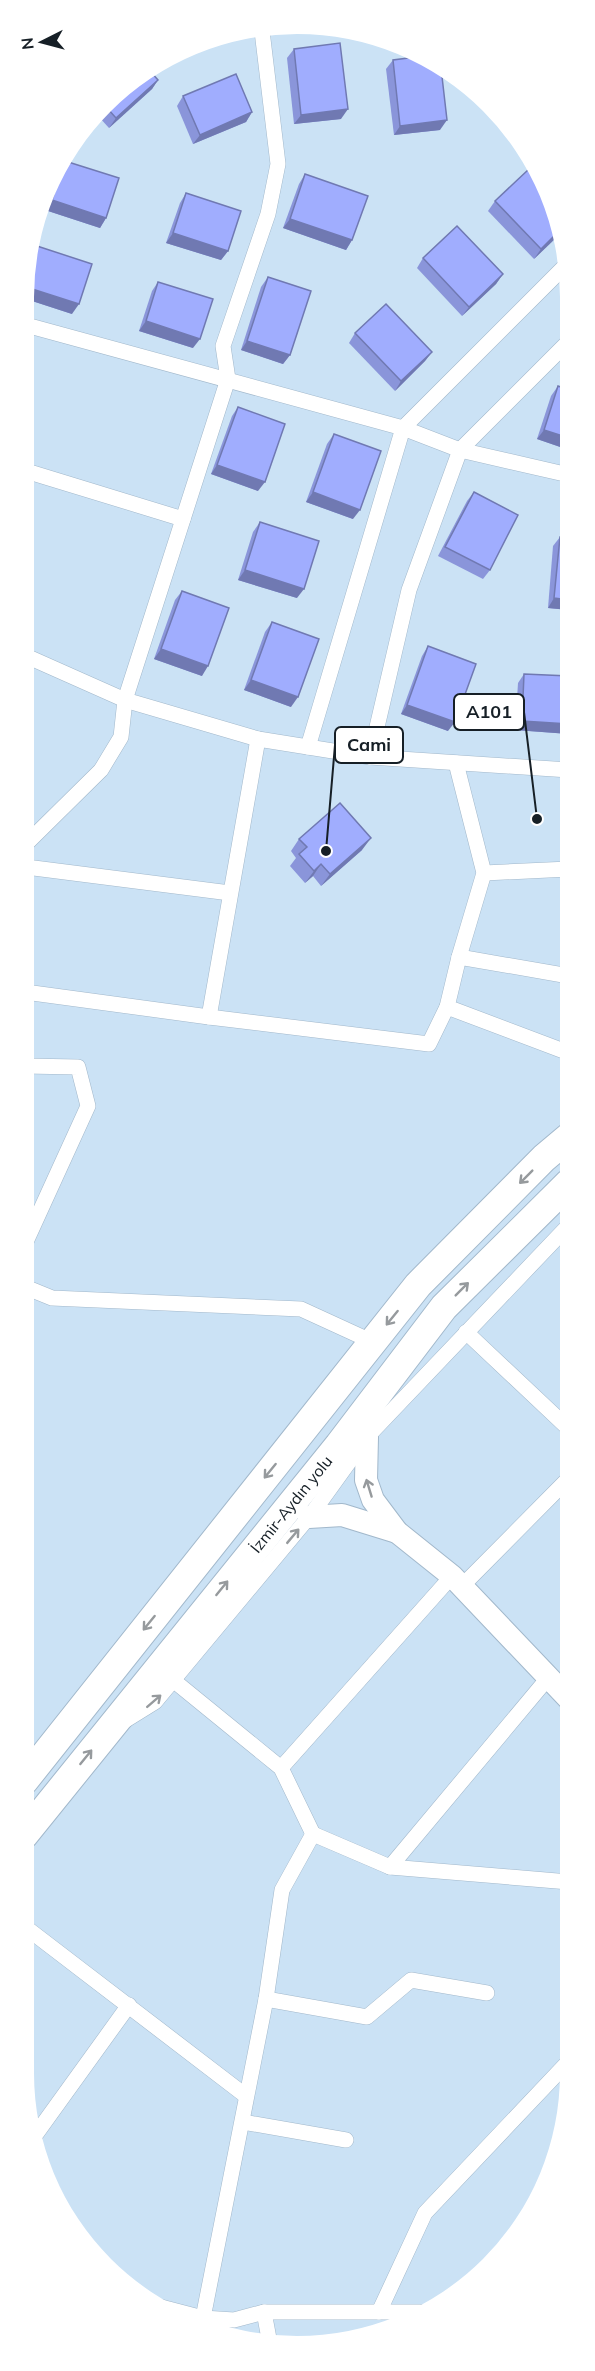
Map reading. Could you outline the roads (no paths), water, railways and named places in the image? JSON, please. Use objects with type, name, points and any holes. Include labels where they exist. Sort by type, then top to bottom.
[{"type":"highway","points":[[34,1768],[418,1285],[560,1145]]},
{"type":"highway","name":"İzmir-Aydın yolu","points":[[34,1822],[339,1445],[444,1307],[560,1192]]},
{"type":"highway","points":[[339,1445],[367,1437],[376,1397]]},
{"type":"street","points":[[34,836],[101,770],[121,737],[125,700],[228,379],[223,346],[268,214],[278,164],[263,37]]},
{"type":"street","points":[[308,747],[403,428],[559,272]]},
{"type":"street","points":[[34,327],[403,428],[460,450],[560,473]]},
{"type":"street","points":[[369,757],[409,590],[460,450],[560,350]]},
{"type":"street","points":[[34,473],[183,519]]},
{"type":"street","points":[[34,660],[125,700],[258,739],[369,757],[560,769]]},
{"type":"street","points":[[209,1017],[258,739]]},
{"type":"street","points":[[34,993],[429,1044],[447,1007],[484,873],[456,763]]},
{"type":"street","points":[[34,868],[230,893]]},
{"type":"street","points":[[484,873],[560,869]]},
{"type":"street","points":[[459,957],[560,974]]},
{"type":"street","points":[[447,1007],[560,1050]]},
{"type":"street","points":[[34,1066],[78,1067],[88,1106],[34,1224]]},
{"type":"street","points":[[105,1733],[155,1702],[309,1517],[367,1437],[560,1234]]},
{"type":"street","points":[[34,1291],[52,1298],[301,1309],[373,1342]]},
{"type":"street","points":[[466,1332],[560,1421]]},
{"type":"street","points":[[367,1437],[366,1480],[373,1500],[397,1532],[457,1581],[560,1688]]},
{"type":"street","points":[[281,1768],[457,1581],[560,1492]]},
{"type":"street","points":[[309,1517],[342,1515],[397,1532]]},
{"type":"street","points":[[390,1867],[548,1678]]},
{"type":"street","points":[[173,1680],[281,1768],[313,1834],[390,1867],[560,1881]]},
{"type":"street","points":[[313,1834],[282,1890],[266,1999],[202,2318],[234,2320],[264,2312],[407,2312]]},
{"type":"street","points":[[34,1934],[246,2096]]},
{"type":"street","points":[[266,1999],[367,2017],[411,1980],[487,1993]]},
{"type":"street","points":[[40,2128],[129,2005]]},
{"type":"street","points":[[379,2312],[425,2213],[560,2070]]},
{"type":"street","points":[[243,2122],[346,2140]]},
{"type":"street","points":[[264,2312],[268,2335]]},
{"type":"street","points":[[227,2327],[234,2320]]},
{"type":"place","name":"A101","points":[[537,819]]},
{"type":"place","name":"Cami","points":[[326,851]]}]
